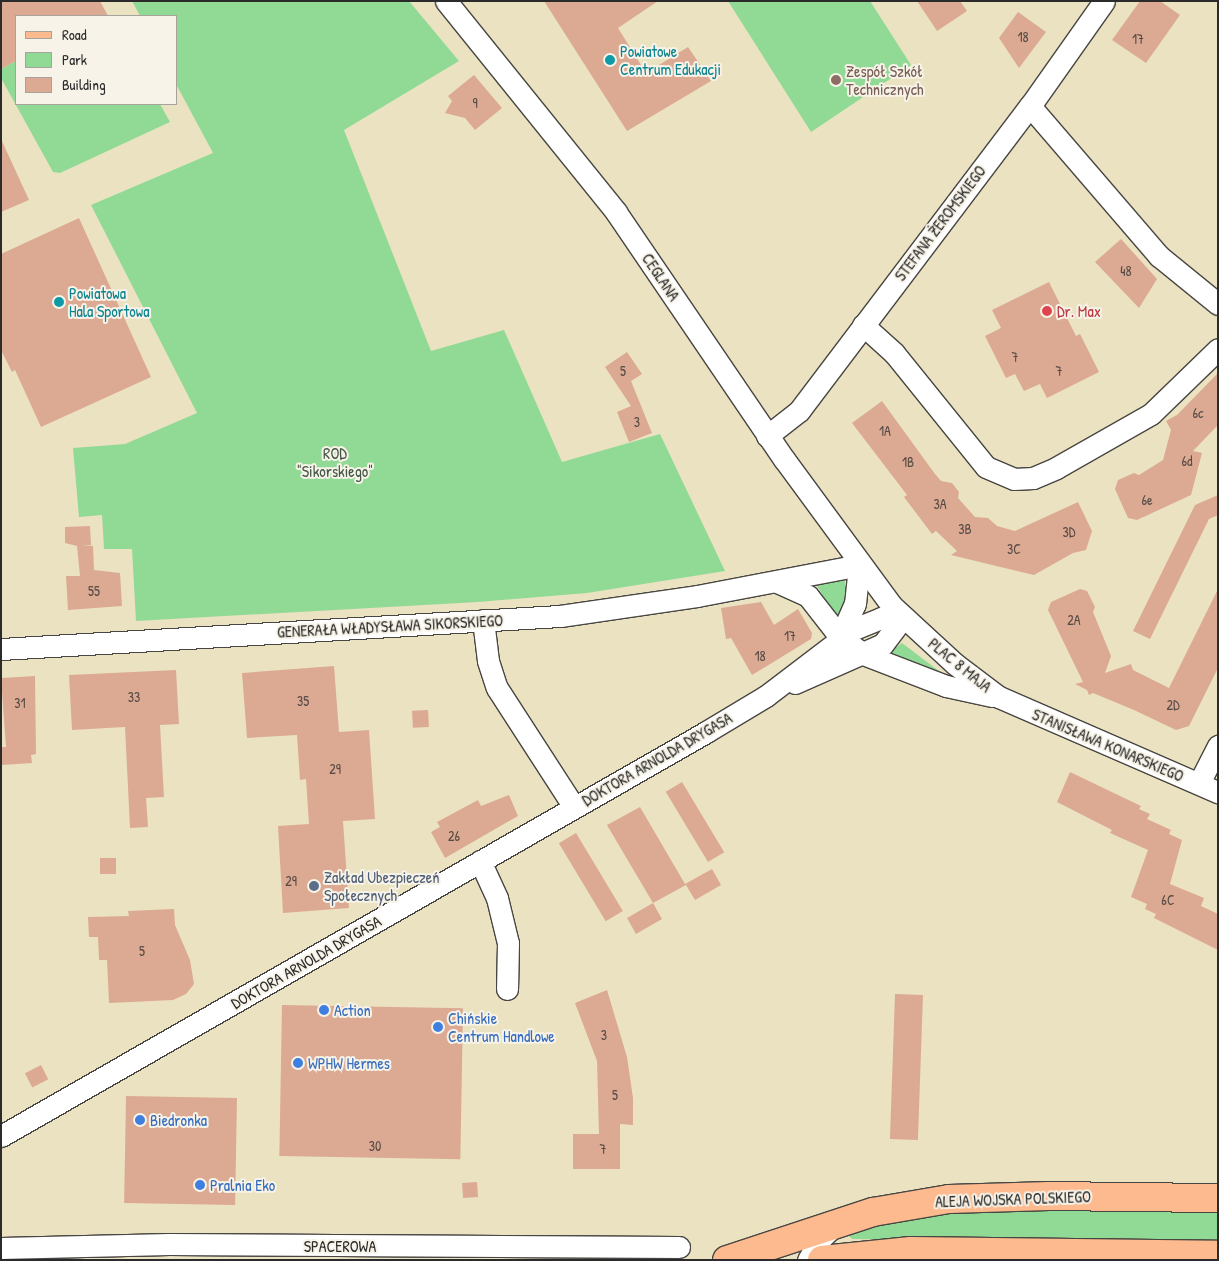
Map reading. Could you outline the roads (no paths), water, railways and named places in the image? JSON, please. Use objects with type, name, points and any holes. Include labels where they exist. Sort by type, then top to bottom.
[{"type":"main road","name":"ALEJA WOJSKA POLSKIEGO","points":[[727,1260],[837,1223],[891,1208],[949,1199],[1048,1196],[1218,1198]]},
{"type":"main road","points":[[822,1260],[911,1251],[1218,1255]]},
{"type":"street","name":"CEGLANA","points":[[446,1],[616,212],[767,436],[859,565]]},
{"type":"street","name":"STEFANA ŻEROMSKIEGO","points":[[767,436],[799,411],[1030,106],[1104,1]]},
{"type":"street","points":[[1030,106],[1159,256],[1218,304]]},
{"type":"street","points":[[863,325],[894,354],[986,466],[1014,479],[1033,478],[1056,468],[1151,414],[1218,349]]},
{"type":"street","points":[[777,582],[859,565],[855,604],[840,638]]},
{"type":"street","name":"PLAC 8 MAJA","points":[[859,565],[903,617],[955,664],[999,697]]},
{"type":"street","name":"PLAC 8 MAJA","points":[[777,582],[813,599],[840,638],[863,654],[946,686],[999,697]]},
{"type":"street","name":"GENERAŁA WŁADYSŁAWA SIKORSKIEGO","points":[[1,649],[595,612],[777,582]]},
{"type":"street","points":[[840,638],[874,620],[903,617]]},
{"type":"street","points":[[863,654],[889,639],[903,617]]},
{"type":"street","points":[[483,620],[488,662],[498,688],[574,806]]},
{"type":"street","name":"DOKTORA ARNOLDA DRYGASA","points":[[766,696],[840,638]]},
{"type":"street","name":"DOKTORA ARNOLDA DRYGASA","points":[[1,1136],[766,696],[863,654]]},
{"type":"street","name":"STANISŁAWA KONARSKIEGO","points":[[999,697],[1208,787]]},
{"type":"street","points":[[1208,787],[1218,746]]},
{"type":"street","points":[[480,861],[497,898],[508,943],[507,989]]},
{"type":"street","points":[[808,1260],[821,1238],[837,1223]]},
{"type":"street","name":"SPACEROWA","points":[[1,1248],[168,1244],[679,1247]]},
{"type":"place","name":"Powiatowe Centrum Edukacji","points":[[610,60]]},
{"type":"place","name":"Zespół Szkół Technicznych","points":[[836,80]]},
{"type":"place","name":"Powiatowa Hala Sportowa","points":[[59,302]]},
{"type":"place","name":"Dr. Max","points":[[1047,311]]},
{"type":"place","name":"Zakład Ubezpieczeń Społecznych","points":[[314,886]]},
{"type":"place","name":"Action","points":[[324,1010]]},
{"type":"place","name":"Chińskie Centrum Handlowe","points":[[438,1027]]},
{"type":"place","name":"WPHW Hermes","points":[[298,1063]]},
{"type":"place","name":"Biedronka","points":[[140,1120]]},
{"type":"place","name":"Pralnia Eko","points":[[200,1185]]},
{"type":"park label","name":"ROD \"Sikorskiego\"","points":[[335,462]]}]
